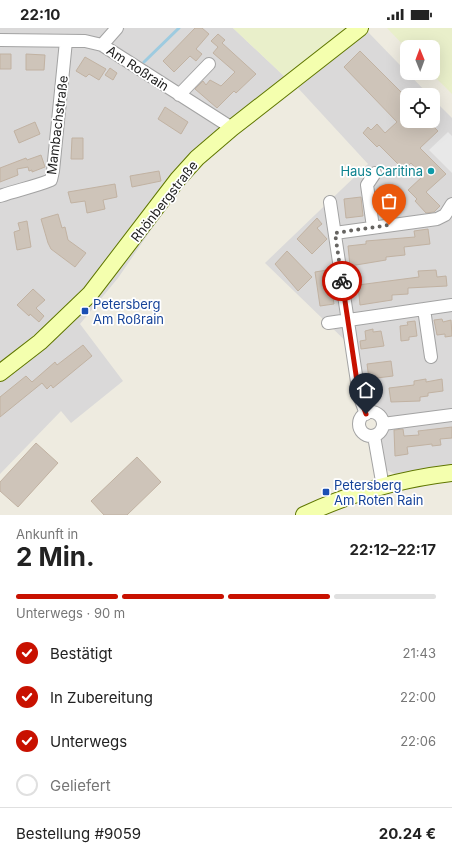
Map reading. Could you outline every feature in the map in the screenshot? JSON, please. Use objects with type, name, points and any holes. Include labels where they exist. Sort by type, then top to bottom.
[{"type":"street","points":[[102,45],[117,28]]},
{"type":"street","name":"Rhönbergstraße","points":[[0,373],[40,342],[90,294],[178,179],[197,158],[232,128],[360,28]]},
{"type":"street","name":"Am Roßrain","points":[[0,40],[85,41],[102,45],[232,128]]},
{"type":"street","name":"Mambachstraße","points":[[0,196],[20,189],[40,185],[51,180],[54,172],[66,41]]},
{"type":"street","name":"Am Roßrain","points":[[179,95],[209,64]]},
{"type":"street","points":[[373,227],[367,185],[375,173]]},
{"type":"street","points":[[330,202],[359,395],[366,414]]},
{"type":"street","points":[[335,233],[437,219],[445,215],[452,204]]},
{"type":"street","points":[[328,323],[452,305]]},
{"type":"street","points":[[424,309],[431,357]]},
{"type":"street","points":[[375,413],[379,416],[383,424],[381,431],[374,436],[365,434],[359,426],[360,421],[366,414],[375,413]]},
{"type":"street","points":[[383,424],[452,415]]},
{"type":"street","points":[[374,436],[382,487]]},
{"type":"street","points":[[304,515],[330,504],[382,487],[410,480],[452,473]]},
{"type":"shaded area","points":[[0,28],[233,28],[285,77],[218,132],[118,278],[80,324],[123,381],[71,423],[61,411],[0,474]]},
{"type":"shaded area","points":[[368,32],[400,65],[400,80],[414,80],[422,88],[400,88],[400,128],[440,128],[440,106],[452,118],[452,469],[399,476],[385,469],[375,406],[366,399],[357,352],[265,263],[368,164],[298,88]]},
{"type":"shaded area","points":[[448,132],[452,136],[452,173],[429,150]]},
{"type":"green space","points":[[233,28],[347,28],[285,77]]},
{"type":"green space","points":[[387,28],[452,28],[452,94],[438,80],[440,80],[440,40],[400,40],[400,42]]},
{"type":"building","points":[[195,28],[202,28],[209,34],[196,49],[202,54],[196,61],[190,56],[174,72],[163,61]]},
{"type":"building","points":[[218,34],[225,40],[222,43],[256,74],[236,93],[234,91],[217,108],[195,89],[203,81],[206,85],[210,80],[221,86],[235,72],[213,53],[218,47],[211,41]]},
{"type":"building","points":[[360,51],[400,91],[400,128],[435,128],[438,131],[420,148],[446,174],[426,192],[440,206],[434,212],[426,213],[415,201],[417,199],[408,190],[423,176],[411,163],[404,170],[379,145],[377,147],[363,133],[368,127],[371,130],[377,124],[385,133],[397,122],[344,67]]},
{"type":"building","points":[[0,54],[11,54],[11,69],[0,69]]},
{"type":"building","points":[[26,54],[45,55],[44,70],[26,70]]},
{"type":"building","points":[[85,57],[106,69],[99,80],[89,74],[86,77],[76,71]]},
{"type":"building","points":[[110,68],[117,73],[113,80],[105,75]]},
{"type":"building","points":[[165,107],[188,122],[181,134],[158,119]]},
{"type":"building","points":[[35,122],[40,134],[19,143],[14,131]]},
{"type":"building","points":[[72,138],[83,138],[83,159],[71,159]]},
{"type":"building","points":[[41,155],[45,167],[32,172],[32,170],[29,171],[28,167],[17,169],[18,175],[0,182],[0,168],[26,158],[27,160]]},
{"type":"building","points":[[159,171],[161,181],[132,187],[130,176]]},
{"type":"building","points":[[115,184],[117,197],[103,200],[105,209],[87,213],[85,201],[71,203],[68,192]]},
{"type":"building","points":[[396,190],[397,202],[383,204],[381,192]]},
{"type":"building","points":[[361,197],[363,216],[346,218],[344,199]]},
{"type":"building","points":[[58,214],[62,228],[65,227],[68,240],[86,253],[75,267],[51,249],[48,243],[41,219]]},
{"type":"building","points":[[317,218],[322,224],[317,228],[327,239],[312,254],[297,239]]},
{"type":"building","points":[[27,221],[31,247],[17,250],[14,232],[20,230],[18,223]]},
{"type":"building","points":[[428,229],[430,244],[404,247],[405,255],[386,257],[386,260],[350,266],[348,246],[366,244],[366,241],[415,237],[414,231]]},
{"type":"building","points":[[287,251],[312,277],[298,291],[275,264]]},
{"type":"building","points":[[327,270],[328,279],[330,278],[334,304],[320,306],[315,272]]},
{"type":"building","points":[[436,270],[437,277],[446,276],[447,286],[408,288],[408,294],[392,295],[392,300],[360,305],[358,285],[419,277],[418,271]]},
{"type":"building","points":[[33,289],[45,300],[36,308],[44,316],[39,322],[30,314],[29,316],[17,305]]},
{"type":"building","points":[[442,319],[443,322],[451,320],[452,336],[445,337],[445,334],[437,335],[434,320]]},
{"type":"building","points":[[415,321],[417,336],[409,337],[409,340],[401,341],[400,326],[408,325],[407,322]]},
{"type":"building","points":[[373,329],[373,332],[381,331],[384,346],[361,349],[360,341],[366,340],[365,331]]},
{"type":"building","points":[[83,345],[92,356],[53,388],[51,385],[47,389],[42,383],[0,417],[0,397],[26,376],[32,382],[55,362],[57,365]]},
{"type":"building","points":[[391,361],[393,376],[369,379],[367,364]]},
{"type":"building","points":[[426,379],[426,382],[442,379],[443,391],[428,393],[428,396],[420,397],[420,401],[391,402],[389,388],[414,385],[414,381]]},
{"type":"building","points":[[452,427],[452,438],[440,439],[441,445],[432,446],[432,444],[407,447],[408,454],[395,456],[394,430],[403,429],[404,436],[419,435],[418,431]]},
{"type":"building","points":[[36,443],[58,463],[18,507],[0,491],[0,482]]},
{"type":"building","points":[[137,457],[161,482],[127,515],[104,515],[91,501]]},
{"type":"waterway","points":[[144,62],[179,28]]},
{"type":"way so far","points":[[342,281],[335,233],[389,225]]},
{"type":"place","name":"Haus Caritina","points":[[431,171]]},
{"type":"place","name":"Petersberg Am Roßrain","points":[[85,311]]},
{"type":"place","name":"Petersberg Am Roten Rain","points":[[326,492]]},
{"type":"route","points":[[342,281],[359,395],[366,414]]}]
